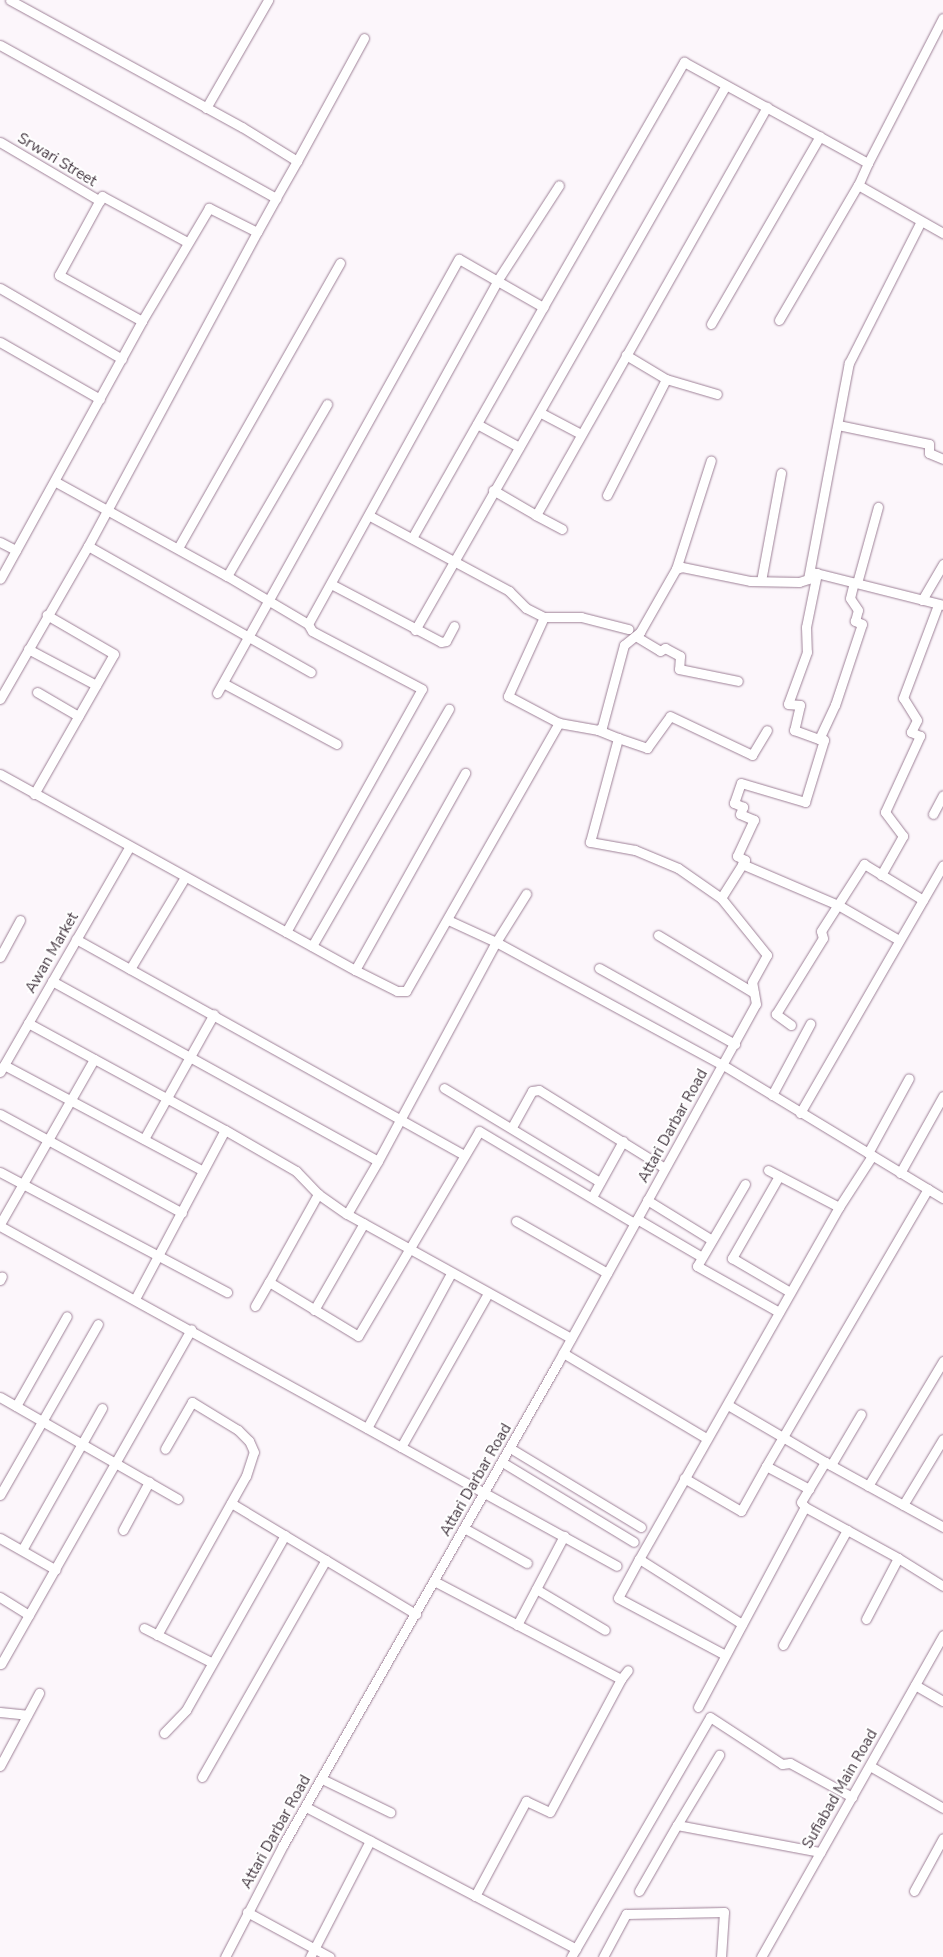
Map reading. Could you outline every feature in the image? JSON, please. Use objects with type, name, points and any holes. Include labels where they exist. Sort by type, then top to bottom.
[{"type":"street","points":[[10,0],[206,108],[297,161]]},
{"type":"street","points":[[206,108],[268,0]]},
{"type":"street","points":[[779,320],[858,185],[943,18]]},
{"type":"street","points":[[0,700],[108,510],[364,38]]},
{"type":"street","points":[[0,45],[276,198]]},
{"type":"street","points":[[412,538],[684,62],[868,163]]},
{"type":"street","points":[[415,630],[493,490],[540,413],[726,86]]},
{"type":"street","points":[[536,514],[767,107]]},
{"type":"street","points":[[712,324],[820,136]]},
{"type":"street","name":"Srwari Street","points":[[0,142],[100,201],[102,196],[187,242]]},
{"type":"street","points":[[308,624],[370,516],[497,281],[560,185]]},
{"type":"street","points":[[858,185],[920,223],[943,233]]},
{"type":"street","points":[[100,201],[59,275],[142,322]]},
{"type":"street","points":[[0,579],[56,482],[187,242],[209,208],[258,232]]},
{"type":"street","points":[[721,898],[744,860],[737,856],[754,820],[740,814],[743,807],[734,803],[741,783],[805,802],[824,740],[794,730],[800,705],[788,704],[807,652],[806,627],[849,363],[920,223]]},
{"type":"street","points":[[217,693],[459,259],[543,306]]},
{"type":"street","points":[[178,548],[340,263]]},
{"type":"street","points":[[0,288],[122,359]]},
{"type":"street","points":[[0,342],[100,399]]},
{"type":"street","points":[[626,355],[666,379],[717,394]]},
{"type":"street","points":[[607,495],[666,379]]},
{"type":"street","points":[[227,576],[327,404]]},
{"type":"street","points":[[540,413],[581,434]]},
{"type":"street","points":[[477,424],[519,447]]},
{"type":"street","points":[[838,425],[929,444],[930,453],[943,459]]},
{"type":"street","points":[[598,730],[602,726],[624,645],[637,637],[676,569],[711,460]]},
{"type":"street","points":[[761,581],[781,473]]},
{"type":"street","points":[[56,482],[269,599],[308,624],[312,631],[422,689],[286,932]]},
{"type":"street","points":[[493,490],[562,528]]},
{"type":"street","points":[[819,739],[838,696],[862,624],[855,621],[858,610],[850,598],[878,507]]},
{"type":"street","points":[[370,516],[509,591],[526,608],[544,617],[581,618],[628,629]]},
{"type":"street","points":[[0,542],[16,550]]},
{"type":"street","points":[[88,546],[311,672]]},
{"type":"street","points":[[922,600],[943,564]]},
{"type":"street","points":[[676,569],[682,567],[761,581],[799,582],[808,579],[814,572]]},
{"type":"street","points":[[814,572],[941,605],[903,698],[916,720],[911,732],[920,736],[886,812],[903,836],[881,875]]},
{"type":"street","points":[[331,584],[415,630],[444,643],[454,626]]},
{"type":"street","points":[[34,794],[114,654],[47,615]]},
{"type":"street","points":[[544,617],[508,696],[559,723],[598,730],[647,748],[670,716],[752,755],[767,730]]},
{"type":"street","points":[[637,637],[660,651],[665,648],[680,656],[678,669],[738,681]]},
{"type":"street","points":[[28,649],[96,684]]},
{"type":"street","points":[[223,683],[337,744]]},
{"type":"street","points":[[37,692],[78,716]]},
{"type":"street","points":[[312,946],[449,709]]},
{"type":"street","points":[[0,774],[129,848],[355,970],[397,991],[406,991],[559,723]]},
{"type":"street","points":[[618,738],[590,842],[635,850],[670,865],[721,898],[766,955],[752,982],[754,993]]},
{"type":"street","points":[[355,970],[465,773]]},
{"type":"street","points":[[933,814],[943,795]]},
{"type":"street","name":"Awan Market","points":[[2,1069],[129,848]]},
{"type":"street","points":[[742,864],[838,905],[899,940]]},
{"type":"street","points":[[791,1025],[776,1014],[823,938],[821,931],[864,864],[923,900]]},
{"type":"street","points":[[800,1113],[943,865]]},
{"type":"street","points":[[130,969],[185,877]]},
{"type":"street","points":[[347,1214],[401,1119],[496,942],[526,894]]},
{"type":"street","points":[[0,957],[20,920]]},
{"type":"street","points":[[448,920],[496,942],[723,1065],[943,1198]]},
{"type":"street","points":[[658,935],[754,993]]},
{"type":"street","points":[[76,939],[464,1154]]},
{"type":"street","points":[[599,968],[734,1044]]},
{"type":"street","points":[[52,981],[192,1056],[378,1160]]},
{"type":"street","name":"Attari Darbar Road","points":[[225,1957],[247,1912],[564,1352],[751,1015],[756,1004],[754,993]]},
{"type":"street","points":[[144,1139],[214,1014]]},
{"type":"street","points":[[28,1023],[168,1098],[296,1171],[318,1194],[347,1214],[571,1338]]},
{"type":"street","points":[[772,1095],[810,1024]]},
{"type":"street","points":[[0,1051],[9,1056]]},
{"type":"street","points":[[94,1059],[0,1225],[617,1566]]},
{"type":"street","points":[[2,1069],[144,1139],[203,1171]]},
{"type":"street","points":[[725,1655],[618,1598],[706,1438],[728,1405],[778,1312],[870,1155],[908,1078]]},
{"type":"street","points":[[444,1088],[512,1127],[600,1182]]},
{"type":"street","points":[[512,1127],[532,1091],[539,1090],[665,1168]]},
{"type":"street","points":[[900,1173],[943,1096]]},
{"type":"street","points":[[0,1114],[182,1212]]},
{"type":"street","points":[[135,1299],[225,1130]]},
{"type":"street","points":[[269,1282],[358,1336],[410,1250],[464,1154],[480,1131],[592,1197],[702,1257]]},
{"type":"street","points":[[592,1197],[623,1141]]},
{"type":"street","points":[[768,1170],[839,1207]]},
{"type":"street","points":[[0,1172],[159,1254],[227,1292]]},
{"type":"street","points":[[779,1176],[732,1258],[790,1292]]},
{"type":"street","points":[[745,1184],[697,1266],[778,1312]]},
{"type":"street","points":[[684,1478],[740,1511],[928,1189]]},
{"type":"street","points":[[255,1306],[318,1194]]},
{"type":"street","points":[[647,1200],[712,1240]]},
{"type":"street","points":[[516,1221],[607,1273]]},
{"type":"street","points":[[314,1310],[364,1223]]},
{"type":"street","points":[[367,1428],[451,1273]]},
{"type":"street","points":[[401,1447],[488,1293]]},
{"type":"street","points":[[16,1406],[67,1316]]},
{"type":"street","points":[[0,1495],[98,1324]]},
{"type":"street","points":[[1,1664],[191,1329]]},
{"type":"street","points":[[564,1352],[706,1438]]},
{"type":"street","points":[[868,1486],[943,1361]]},
{"type":"street","points":[[0,1397],[178,1499]]},
{"type":"street","points":[[157,1635],[253,1462],[254,1452],[249,1440],[238,1430],[192,1402],[164,1449]]},
{"type":"street","points":[[728,1405],[828,1464],[942,1525]]},
{"type":"street","points":[[22,1550],[102,1408]]},
{"type":"street","points":[[861,1414],[801,1502],[805,1507],[898,1558],[943,1586]]},
{"type":"street","points":[[903,1505],[943,1440]]},
{"type":"street","points":[[510,1448],[641,1527]]},
{"type":"street","points":[[502,1462],[634,1542]]},
{"type":"street","points":[[766,1466],[809,1489]]},
{"type":"street","points":[[123,1530],[149,1482]]},
{"type":"street","points":[[231,1502],[416,1614]]},
{"type":"street","points":[[698,1707],[805,1507]]},
{"type":"street","points":[[464,1528],[528,1563]]},
{"type":"street","points":[[783,1645],[847,1530]]},
{"type":"street","points":[[164,1733],[186,1710],[211,1662],[285,1535]]},
{"type":"street","points":[[516,1625],[564,1536]]},
{"type":"street","points":[[0,1538],[56,1570]]},
{"type":"street","points":[[866,1619],[898,1558]]},
{"type":"street","points":[[202,1777],[326,1560]]},
{"type":"street","points":[[639,1560],[742,1624]]},
{"type":"street","points":[[434,1581],[621,1679]]},
{"type":"street","points":[[536,1589],[605,1630]]},
{"type":"street","points":[[0,1597],[30,1615]]},
{"type":"street","points":[[144,1628],[211,1662]]},
{"type":"street","name":"Sufiabad Main Road","points":[[761,1957],[943,1635]]},
{"type":"street","points":[[475,1896],[526,1801],[550,1812],[621,1679],[628,1670]]},
{"type":"street","points":[[915,1686],[943,1701]]},
{"type":"street","points":[[0,1766],[39,1692]]},
{"type":"street","points":[[0,1712],[27,1715]]},
{"type":"street","points":[[306,1807],[475,1896],[574,1953],[710,1717],[782,1764],[790,1763],[852,1797]]},
{"type":"street","points":[[639,1891],[719,1755]]},
{"type":"street","points":[[870,1766],[943,1808]]},
{"type":"street","points":[[322,1779],[390,1812]]},
{"type":"street","points":[[677,1825],[820,1852]]},
{"type":"street","points":[[914,1892],[943,1838]]},
{"type":"street","points":[[312,1953],[370,1841]]},
{"type":"street","points":[[247,1912],[312,1953],[330,1957]]},
{"type":"street","points":[[603,1957],[626,1914],[724,1912],[721,1957]]}]
